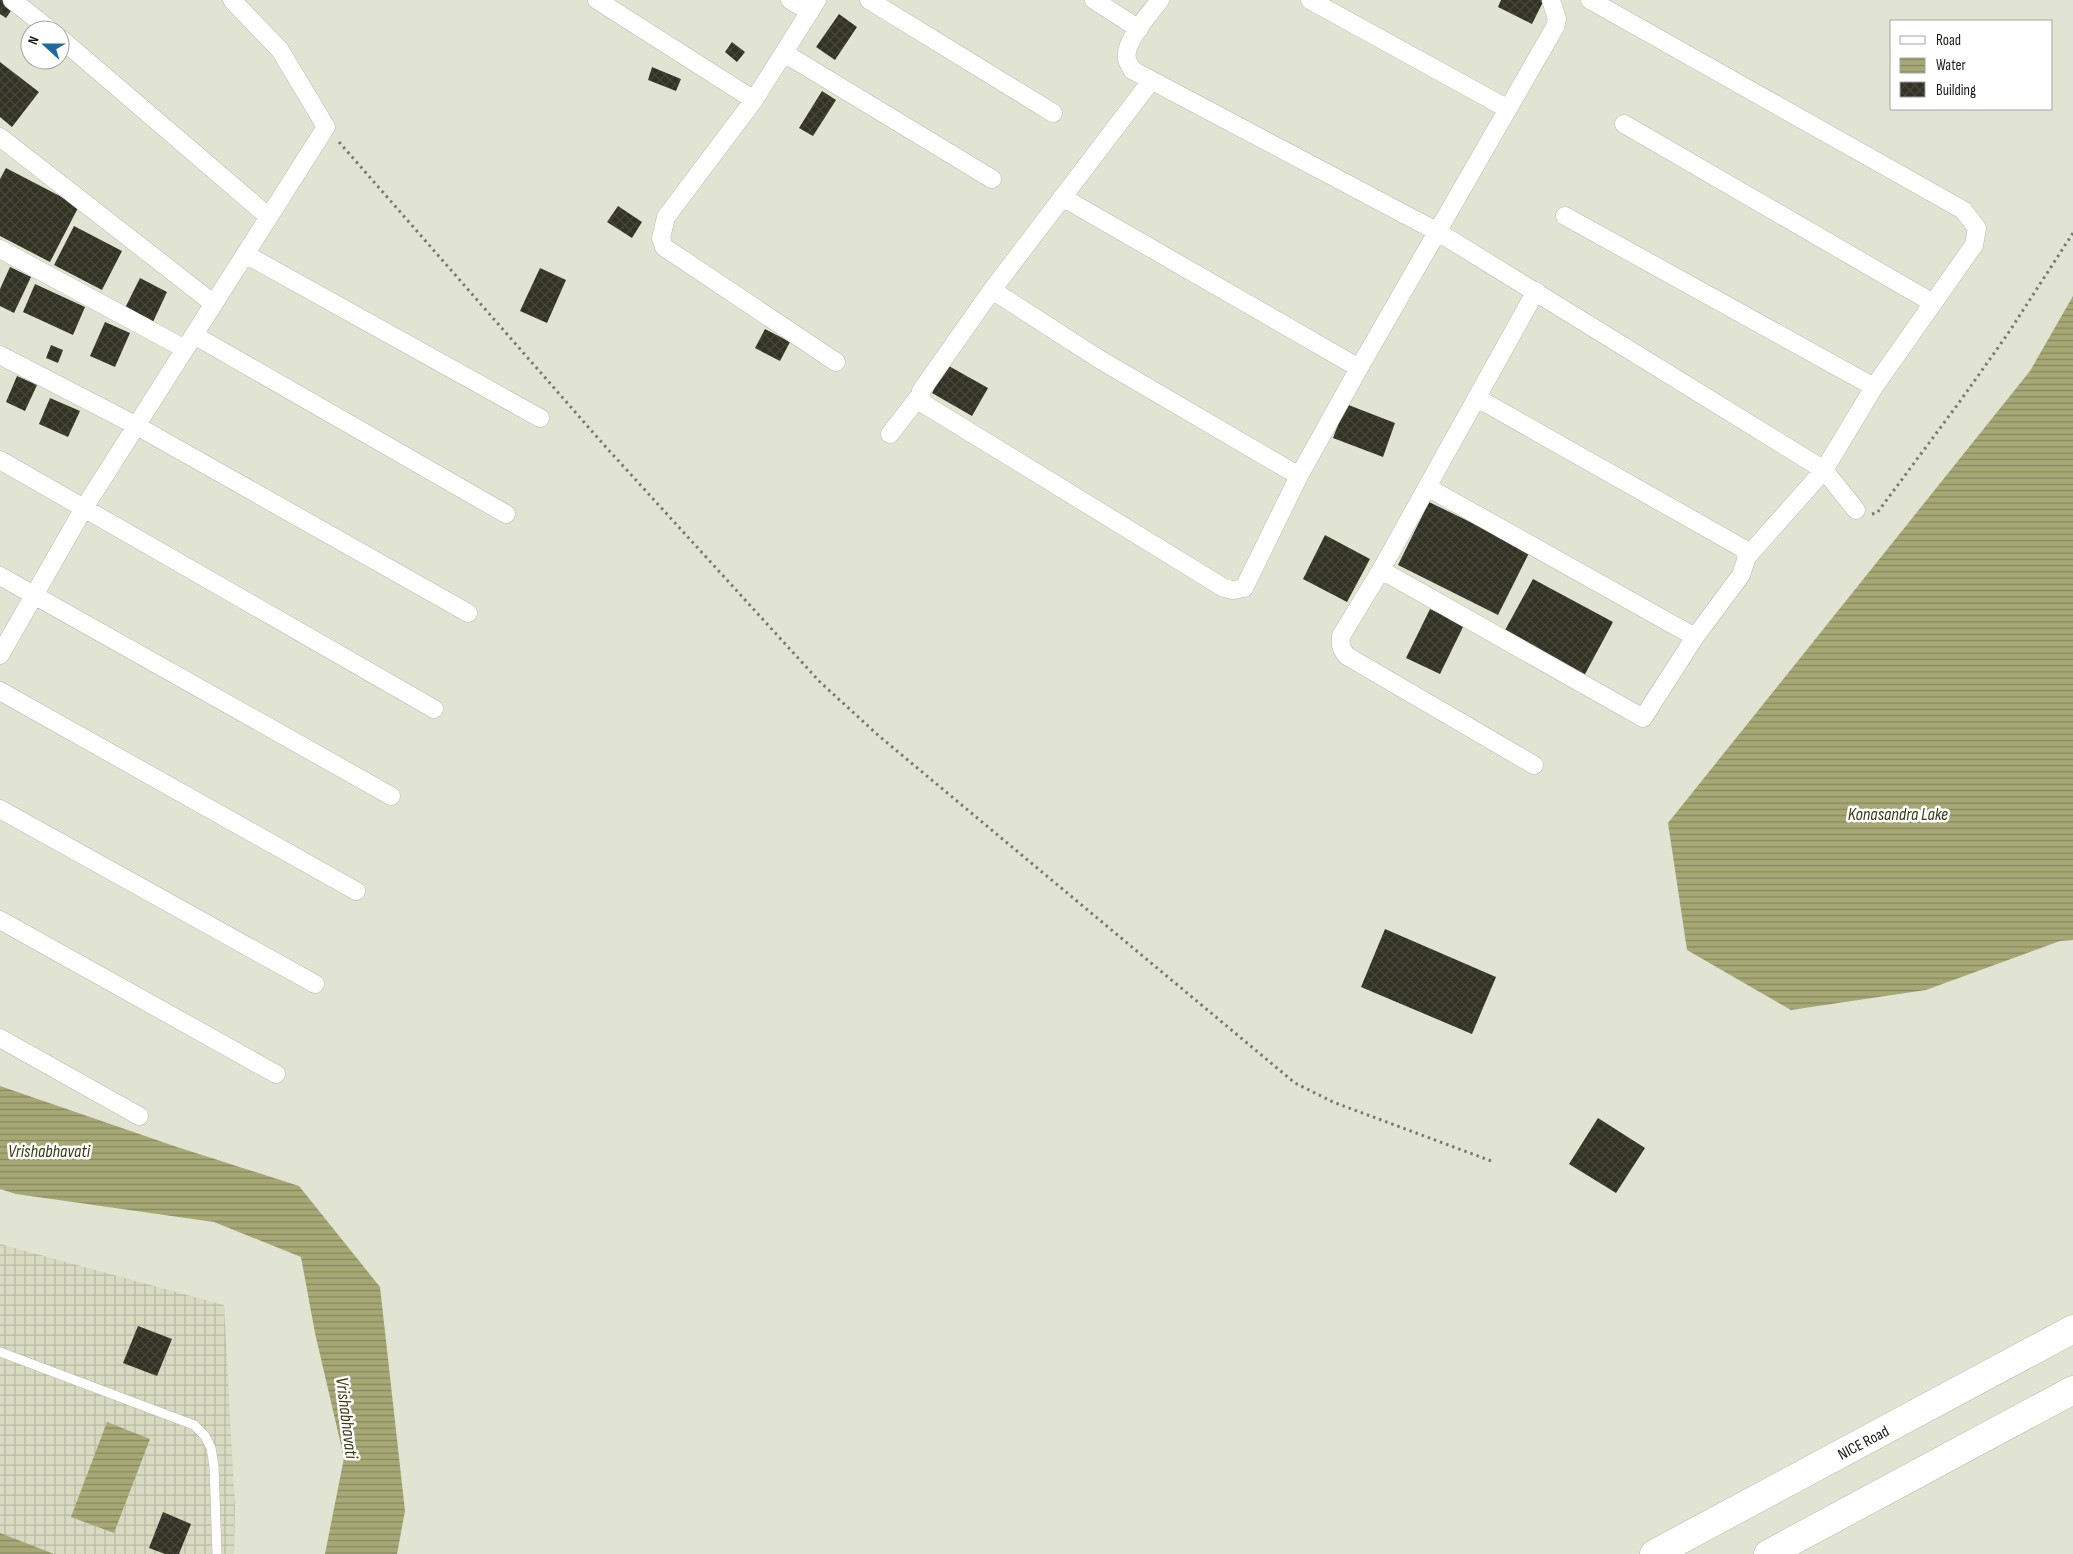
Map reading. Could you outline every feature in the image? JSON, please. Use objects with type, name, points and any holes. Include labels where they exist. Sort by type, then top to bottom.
[{"type":"highway","name":"NICE Road","points":[[1654,1554],[2073,1329]]},
{"type":"highway","points":[[1768,1554],[2073,1390]]},
{"type":"street","points":[[12,0],[37,20]]},
{"type":"street","points":[[0,655],[84,508],[326,127],[280,50],[232,0]]},
{"type":"street","points":[[597,0],[754,100]]},
{"type":"street","points":[[790,0],[813,6],[754,100],[666,217],[661,238],[664,246],[836,362]]},
{"type":"street","points":[[869,0],[1053,114]]},
{"type":"street","points":[[1094,0],[1139,29]]},
{"type":"street","points":[[1160,0],[1132,37],[1127,50],[1127,60],[1132,70],[1438,232],[1536,291],[1824,470],[1856,510]]},
{"type":"street","points":[[1310,0],[1508,109]]},
{"type":"street","points":[[921,394],[924,404],[1224,588],[1234,590],[1244,588],[1299,476],[1358,368],[1555,27],[1557,19],[1551,0]]},
{"type":"street","points":[[1381,570],[1643,718],[1695,637],[1741,576],[1747,557],[1824,470],[1874,387],[1974,245],[1977,228],[1963,210],[1590,0]]},
{"type":"street","points":[[70,47],[269,217]]},
{"type":"street","points":[[784,53],[992,179]]},
{"type":"street","points":[[890,434],[921,394],[992,290],[1151,81]]},
{"type":"street","points":[[1624,124],[1933,303]]},
{"type":"street","points":[[0,137],[214,304]]},
{"type":"street","points":[[1062,197],[1358,368]]},
{"type":"street","points":[[1565,216],[1874,387]]},
{"type":"street","points":[[0,250],[190,342],[506,514]]},
{"type":"street","points":[[246,254],[540,418]]},
{"type":"street","points":[[992,290],[1099,360],[1299,476]]},
{"type":"street","points":[[1534,765],[1347,656],[1342,651],[1341,636],[1381,570],[1536,291]]},
{"type":"street","points":[[0,355],[137,426],[468,614]]},
{"type":"street","points":[[1477,398],[1744,549],[1747,557]]},
{"type":"street","points":[[0,460],[434,709]]},
{"type":"street","points":[[1427,487],[1695,637]]},
{"type":"street","points":[[0,576],[391,796]]},
{"type":"street","points":[[0,691],[356,891]]},
{"type":"street","points":[[0,808],[314,984]]},
{"type":"street","points":[[0,920],[276,1074]]},
{"type":"street","points":[[0,1038],[138,1116]]},
{"type":"lane","points":[[0,1352],[194,1425],[205,1436],[211,1448],[214,1466],[217,1554]]},
{"type":"path","points":[[326,127],[604,445],[819,680],[878,736],[1295,1083],[1332,1102],[1494,1162]]},
{"type":"path","points":[[1856,510],[1870,515],[1877,512],[1958,404],[2007,334],[2073,233]]},
{"type":"shaded area","points":[[0,1244],[224,1305],[235,1509],[234,1554],[0,1554]]},
{"type":"water","name":"Konasandra Lake","points":[[2073,296],[2073,940],[2060,941],[1926,990],[1791,1010],[1687,950],[1668,823],[2030,371]]},
{"type":"water","name":"Vrishabhavati","points":[[0,1086],[177,1147],[299,1186],[380,1287],[405,1511],[397,1554],[325,1554],[344,1458],[315,1333],[301,1257],[214,1222],[16,1194],[0,1189]]},
{"type":"water","points":[[107,1422],[150,1439],[114,1533],[71,1517]]},
{"type":"water","points":[[0,1533],[54,1554],[0,1554]]},
{"type":"building","points":[[0,0],[7,0],[15,5],[6,18],[0,14]]},
{"type":"building","points":[[1501,0],[1544,0],[1532,24],[1498,7]]},
{"type":"building","points":[[839,14],[857,27],[835,60],[816,47]]},
{"type":"building","points":[[732,42],[745,52],[737,62],[725,52]]},
{"type":"building","points":[[0,62],[39,92],[12,127],[0,117]]},
{"type":"building","points":[[652,67],[681,79],[676,91],[648,80]]},
{"type":"building","points":[[822,91],[836,100],[813,136],[799,128]]},
{"type":"building","points":[[6,168],[79,206],[50,262],[0,236],[0,179]]},
{"type":"building","points":[[618,206],[642,222],[632,238],[607,222]]},
{"type":"building","points":[[74,226],[122,251],[102,290],[54,265]]},
{"type":"building","points":[[10,267],[31,277],[14,313],[0,306],[0,289]]},
{"type":"building","points":[[540,268],[566,280],[547,323],[520,311]]},
{"type":"building","points":[[140,278],[167,292],[153,322],[125,308]]},
{"type":"building","points":[[35,284],[85,307],[73,335],[23,312]]},
{"type":"building","points":[[105,322],[130,333],[115,367],[90,356]]},
{"type":"building","points":[[765,329],[790,342],[780,361],[755,348]]},
{"type":"building","points":[[51,345],[63,350],[58,363],[46,358]]},
{"type":"building","points":[[947,365],[988,388],[972,416],[932,393]]},
{"type":"building","points":[[17,376],[37,385],[25,411],[6,402]]},
{"type":"building","points":[[50,398],[80,411],[68,437],[39,424]]},
{"type":"building","points":[[1346,404],[1395,423],[1383,457],[1333,438]]},
{"type":"building","points":[[1429,502],[1530,551],[1498,615],[1398,565]]},
{"type":"building","points":[[1325,535],[1370,559],[1347,602],[1303,579]]},
{"type":"building","points":[[1533,579],[1613,622],[1584,676],[1504,632]]},
{"type":"building","points":[[1430,609],[1464,625],[1440,674],[1406,658]]},
{"type":"building","points":[[1385,929],[1496,977],[1472,1034],[1361,987]]},
{"type":"building","points":[[1598,1118],[1645,1148],[1616,1193],[1569,1164]]},
{"type":"building","points":[[138,1326],[172,1339],[157,1376],[123,1363]]},
{"type":"building","points":[[163,1512],[191,1524],[179,1554],[165,1554],[149,1548]]}]
